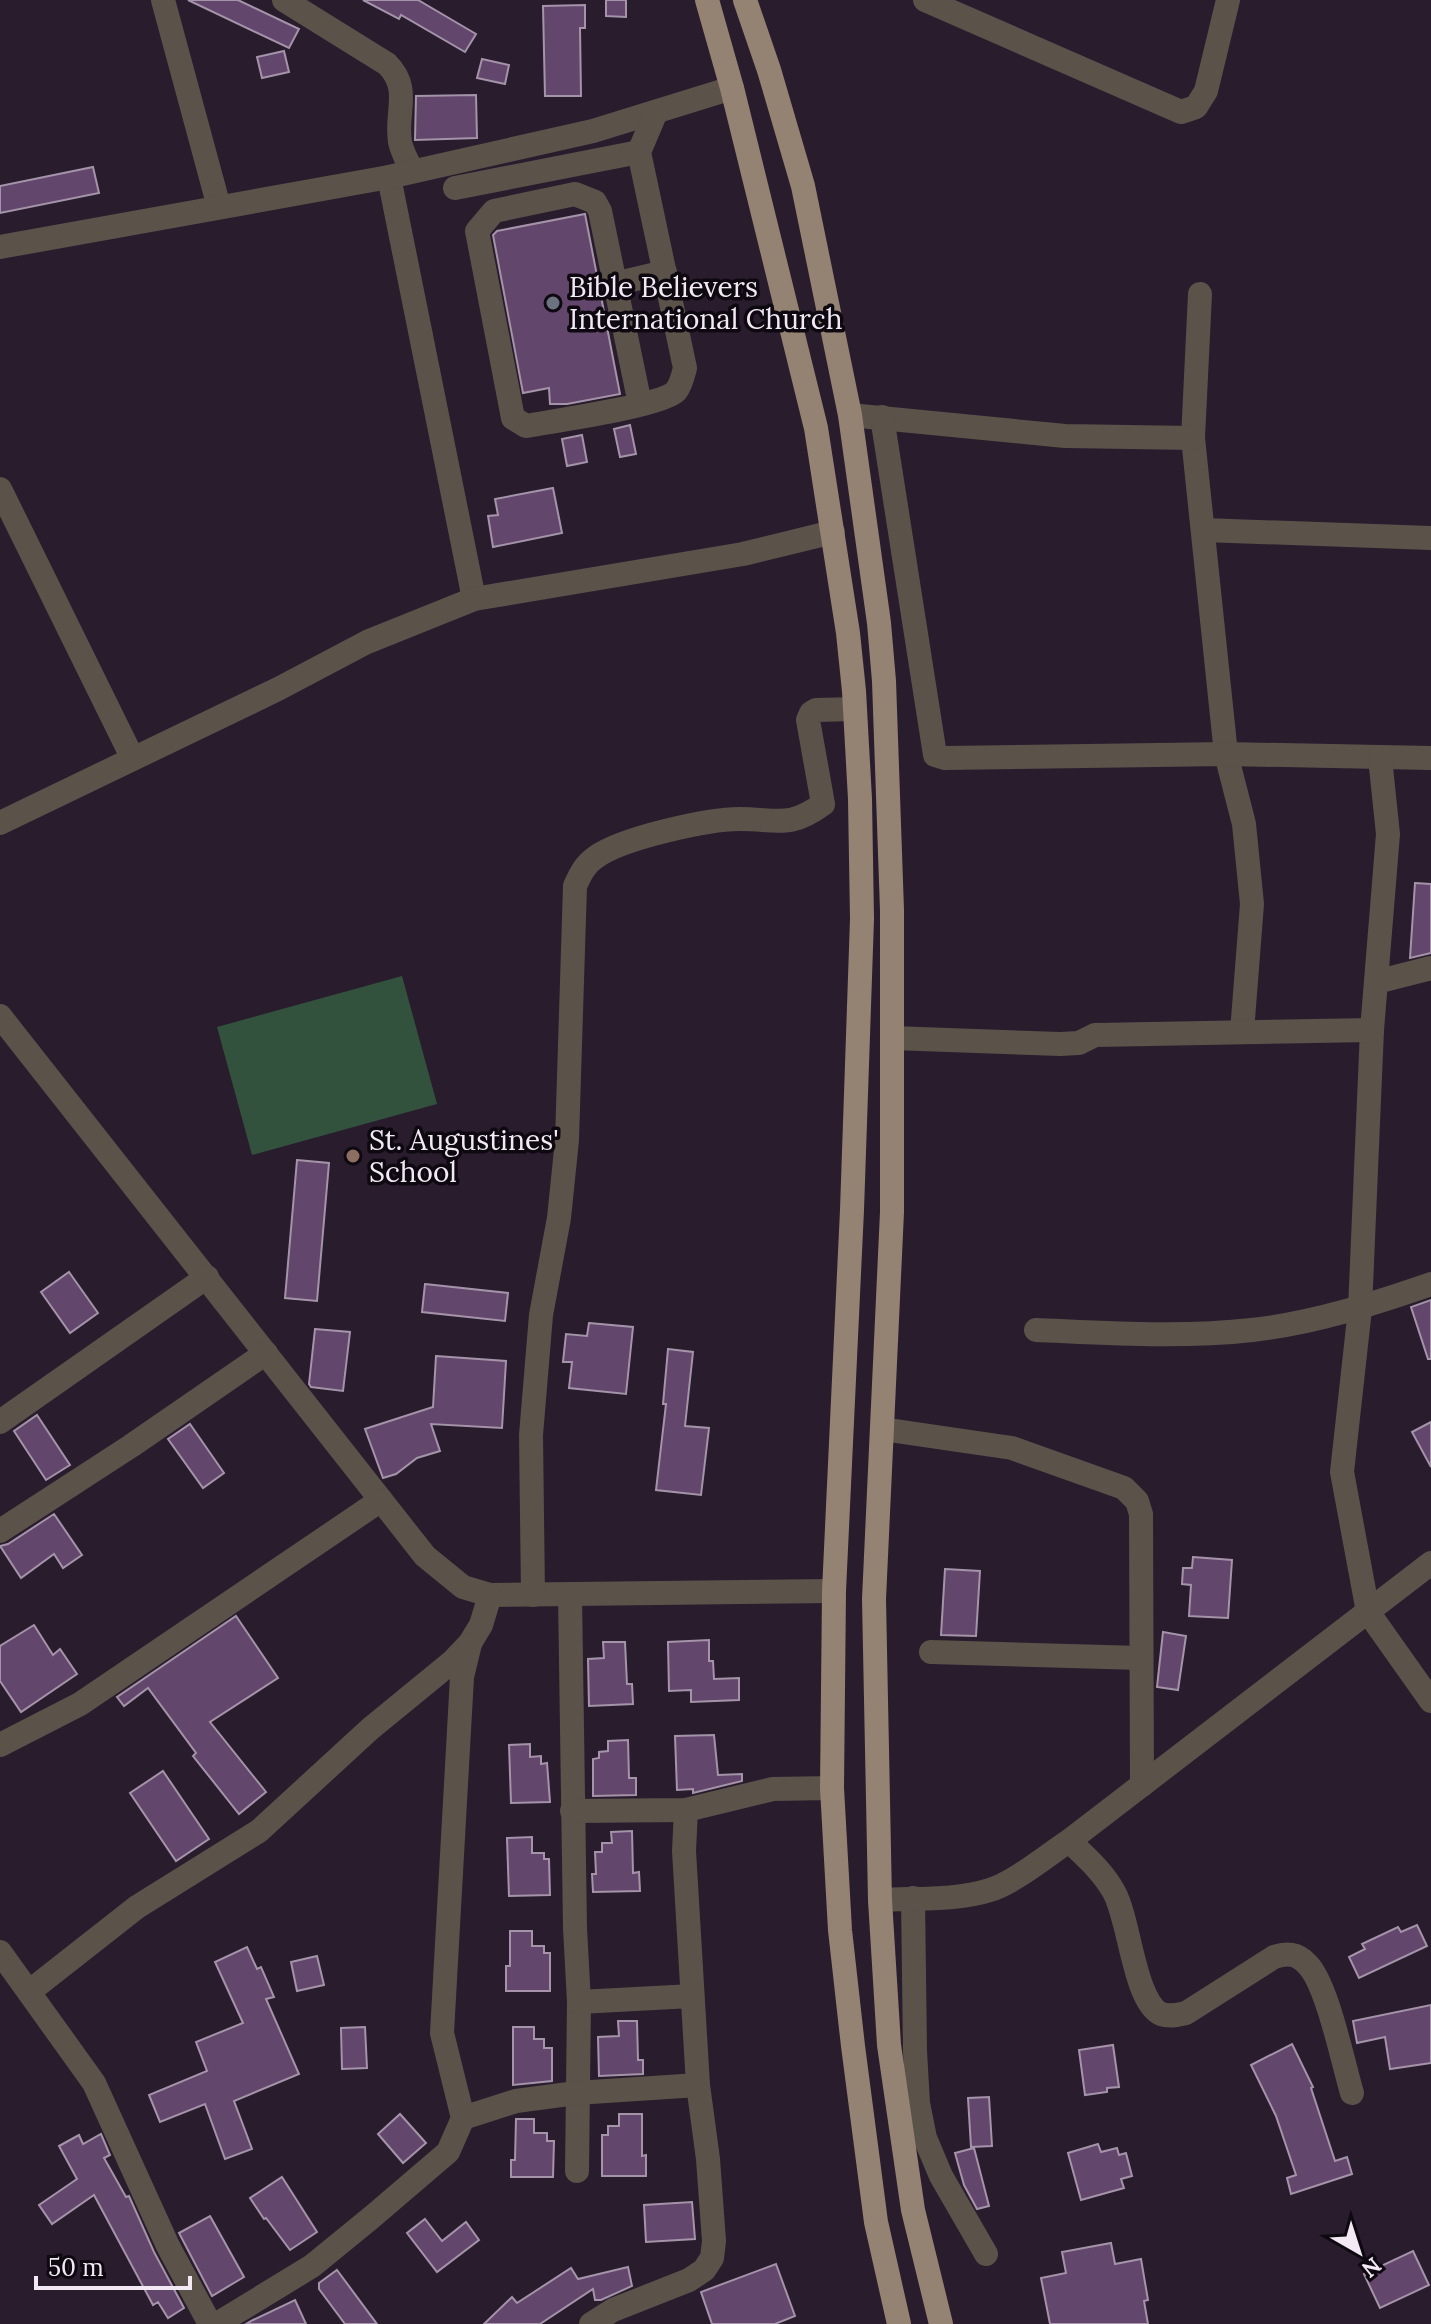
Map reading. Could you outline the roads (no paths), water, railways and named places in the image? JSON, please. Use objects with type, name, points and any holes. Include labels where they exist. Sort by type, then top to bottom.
[{"type":"main road","points":[[707,0],[732,88],[816,428],[848,633],[855,709],[862,919],[834,1591],[832,1788],[840,1930],[853,2046],[876,2222],[899,2324]]},
{"type":"main road","points":[[745,0],[803,186],[850,415],[884,681],[890,808],[892,1212],[874,1599],[880,1900],[889,2045],[913,2210],[941,2324]]},
{"type":"main road","points":[[853,2046],[889,2045]]},
{"type":"street","points":[[163,0],[219,207]]},
{"type":"street","points":[[284,0],[387,64],[396,72],[401,84],[400,174],[474,599]]},
{"type":"street","points":[[925,0],[1181,112],[1196,107],[1206,91],[1228,0]]},
{"type":"street","points":[[0,247],[400,174],[593,131],[732,88]]},
{"type":"street","points":[[640,404],[600,211],[595,202],[575,194],[494,211],[477,231],[513,418],[526,426],[640,404],[665,399],[676,391],[685,368],[639,152],[656,112]]},
{"type":"street","points":[[455,188],[639,152]]},
{"type":"street","points":[[529,174],[534,203]]},
{"type":"street","points":[[614,284],[665,272]]},
{"type":"street","points":[[1200,294],[1193,438],[1226,754],[1244,824],[1252,904],[1242,1032]]},
{"type":"street","points":[[850,415],[1065,436],[1193,438]]},
{"type":"street","points":[[882,417],[935,755],[945,758],[1226,754],[1431,758]]},
{"type":"street","points":[[0,489],[132,757]]},
{"type":"street","points":[[1203,530],[1431,538]]},
{"type":"street","points":[[0,823],[278,689],[367,642],[474,599],[743,554],[833,532]]},
{"type":"street","points":[[533,1595],[531,1435],[541,1315],[559,1218],[567,1140],[575,886],[582,870],[597,856],[631,842],[704,822],[741,819],[786,822],[808,815],[823,804],[808,720],[811,713],[816,710],[855,709]]},
{"type":"street","points":[[1380,758],[1388,834],[1372,1030],[1360,1309],[1342,1472],[1368,1612],[1431,1701]]},
{"type":"street","points":[[1376,982],[1431,968]]},
{"type":"street","points":[[0,1016],[425,1556],[463,1587],[490,1595],[834,1591]]},
{"type":"street","points":[[892,1038],[1060,1044],[1079,1043],[1095,1035],[1372,1030]]},
{"type":"street","points":[[0,1422],[207,1277]]},
{"type":"street","points":[[1036,1330],[1163,1335],[1238,1331],[1360,1309],[1431,1284]]},
{"type":"street","points":[[0,1531],[266,1353]]},
{"type":"street","points":[[882,1429],[1012,1448],[1124,1488],[1137,1501],[1141,1514],[1142,1785]]},
{"type":"street","points":[[0,1745],[80,1704],[381,1500]]},
{"type":"street","points":[[880,1900],[942,1899],[992,1890],[1069,1841],[1431,1563]]},
{"type":"street","points":[[30,1991],[137,1907],[259,1831],[370,1729],[453,1661],[481,1625],[490,1595]]},
{"type":"street","points":[[570,1595],[572,1811],[579,2002],[577,2171]]},
{"type":"street","points":[[217,2324],[312,2266],[372,2217],[448,2152],[463,2118],[442,2033],[462,1677],[470,1643]]},
{"type":"street","points":[[931,1652],[1141,1658]]},
{"type":"street","points":[[572,1811],[686,1810],[773,1789],[832,1788]]},
{"type":"street","points":[[591,2324],[613,2310],[689,2280],[704,2270],[712,2258],[714,2241],[708,2159],[698,2085],[692,1996],[684,1851],[686,1810]]},
{"type":"street","points":[[1069,1841],[1099,1869],[1116,1895],[1144,1996],[1155,2010],[1171,2016],[1186,2013],[1274,1957],[1286,1953],[1296,1955],[1306,1962],[1320,1985],[1352,2093]]},
{"type":"street","points":[[913,1898],[915,2051],[918,2103],[925,2138],[941,2176],[986,2254]]},
{"type":"street","points":[[0,1952],[94,2083],[168,2246],[210,2324]]},
{"type":"street","points":[[579,2002],[692,1996]]},
{"type":"street","points":[[463,2118],[516,2101],[576,2093],[698,2085]]},
{"type":"place","name":"Bible Believers International Church","points":[[553,303]]},
{"type":"place","name":"St. Augustines' School","points":[[353,1156]]}]
